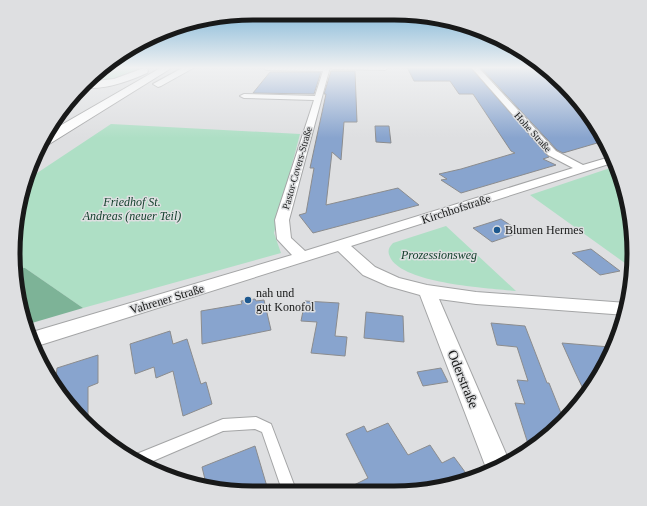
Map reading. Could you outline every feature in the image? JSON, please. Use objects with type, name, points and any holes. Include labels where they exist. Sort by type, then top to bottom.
[{"type":"highway","points":[[60,123],[116,91]]},
{"type":"highway","points":[[50,139],[130,91]]},
{"type":"highway","points":[[69,127],[93,120],[145,91]]},
{"type":"highway","points":[[63,118],[75,109]]},
{"type":"street","name":"Pastor-Covers-Straße","points":[[302,257],[284,239],[282,220],[321,91]]},
{"type":"street","name":"Hohe Straße","points":[[495,91],[552,153],[582,169]]},
{"type":"street","points":[[244,96],[318,98]]},
{"type":"street","name":"Kirchhofstraße","points":[[302,257],[608,161]]},
{"type":"street","points":[[341,245],[369,271],[394,282],[428,291],[476,298],[620,309]]},
{"type":"street","name":"Vahrener Straße","points":[[37,339],[302,257]]},
{"type":"street","name":"Oderstraße","points":[[428,291],[496,463]]},
{"type":"lane","points":[[143,458],[223,425],[256,423],[267,428],[288,486]]},
{"type":"green space","name":"Friedhof St. Andreas (neuer Teil)","points":[[111,124],[300,134],[274,233],[281,253],[83,308],[25,268],[20,268],[20,238],[24,208],[33,176]]},
{"type":"green space","points":[[611,168],[623,208],[627,238],[627,265],[530,195]]},
{"type":"green space","name":"Prozessionsweg","points":[[446,226],[516,291],[468,286],[430,279],[413,274],[400,267],[391,259],[389,250],[393,243]]},
{"type":"green space","points":[[20,268],[25,268],[83,308],[31,323],[24,298]]},
{"type":"building","points":[[255,91],[315,91],[314,94],[253,93]]},
{"type":"building","points":[[325,91],[356,91],[357,122],[344,122],[341,160],[332,152],[326,205],[398,188],[419,205],[313,233],[299,215],[306,213],[314,168],[310,168],[326,94],[324,94]]},
{"type":"building","points":[[457,91],[491,91],[549,157],[543,159],[556,165],[461,193],[441,180],[447,179],[439,174],[515,153],[511,151],[473,94],[459,94]]},
{"type":"building","points":[[502,91],[560,91],[572,103],[588,124],[599,142],[563,153],[557,150]]},
{"type":"building","points":[[375,126],[389,126],[391,143],[376,142]]},
{"type":"building","name":"Blumen Hermes","points":[[501,219],[521,232],[492,242],[473,228]]},
{"type":"building","points":[[591,249],[620,271],[600,275],[572,253]]},
{"type":"building","points":[[255,299],[256,301],[264,300],[271,330],[202,344],[201,311],[242,304],[241,301]]},
{"type":"building","points":[[305,301],[339,303],[335,336],[347,337],[345,356],[311,353],[317,322],[301,321]]},
{"type":"building","points":[[366,312],[403,316],[404,342],[364,338]]},
{"type":"building","points":[[491,323],[525,326],[547,383],[549,383],[562,415],[528,444],[515,403],[525,404],[517,380],[528,381],[517,347],[497,345]]},
{"type":"building","points":[[170,331],[173,344],[187,339],[201,384],[206,382],[212,404],[183,416],[173,371],[156,378],[154,367],[135,374],[130,344]]},
{"type":"building","points":[[562,343],[607,347],[596,370],[583,389]]},
{"type":"building","points":[[98,355],[98,383],[88,387],[88,418],[68,395],[56,377],[57,368]]},
{"type":"building","points":[[441,368],[448,382],[423,386],[417,372]]},
{"type":"building","points":[[388,423],[408,455],[430,445],[442,463],[454,457],[467,475],[439,482],[409,486],[352,486],[368,478],[346,434],[364,426],[367,432]]},
{"type":"building","points":[[255,446],[267,486],[238,486],[205,481],[202,467]]},
{"type":"place","name":"Blumen Hermes","points":[[497,230]]},
{"type":"place","name":"nah und gut Konofol","points":[[248,300]]}]
